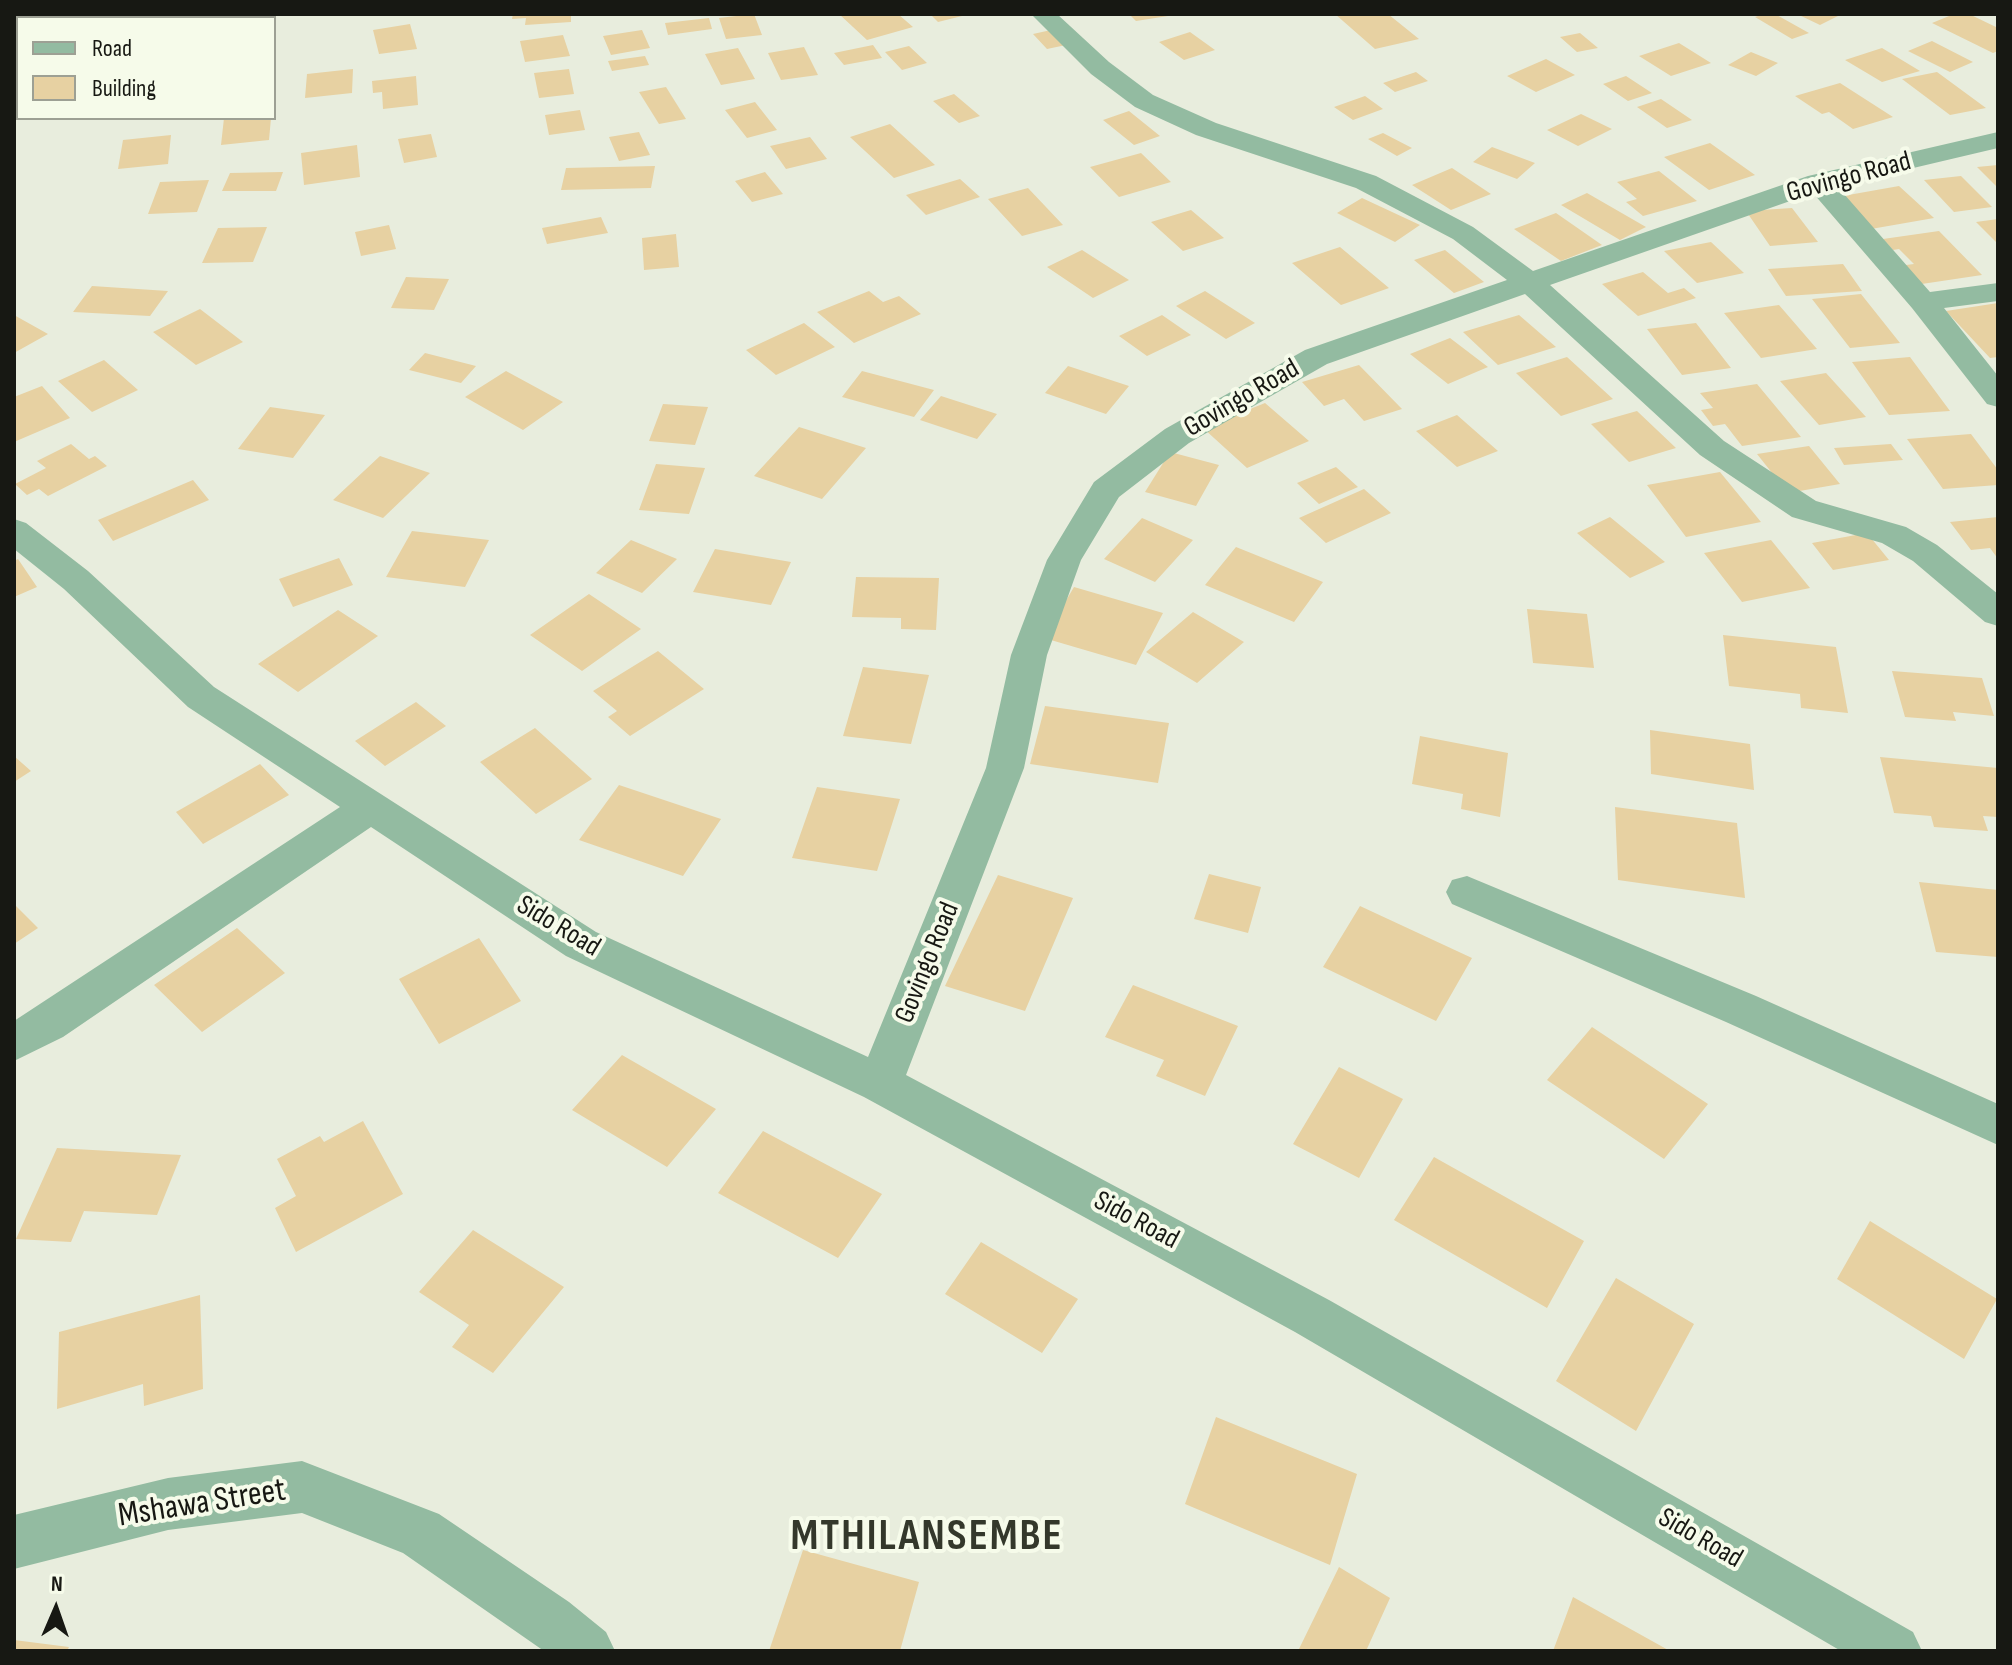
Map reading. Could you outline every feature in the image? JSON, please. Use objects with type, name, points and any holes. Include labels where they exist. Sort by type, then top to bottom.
[{"type":"street","points":[[1043,14],[1100,68],[1144,101],[1206,129],[1366,182],[1463,233],[1530,283],[1712,448],[1804,509],[1904,541],[1925,553],[1998,613]]},
{"type":"street","name":"Govingo Road","points":[[880,1083],[1005,768],[1029,655],[1059,574],[1106,490],[1177,436],[1316,357],[1818,182],[1998,140]]},
{"type":"street","points":[[1818,182],[1923,302],[1998,397]]},
{"type":"street","points":[[1923,302],[1998,292]]},
{"type":"street","name":"Sido Road","points":[[14,531],[76,580],[201,697],[581,944],[880,1083],[1312,1316],[1894,1651]]},
{"type":"street","points":[[14,1042],[48,1024],[369,808]]},
{"type":"street","points":[[1467,892],[1741,1009],[1998,1125]]},
{"type":"street","name":"Mshawa Street","points":[[14,1542],[168,1504],[302,1487],[420,1533],[550,1621],[587,1651]]},
{"type":"building","points":[[513,14],[571,14],[571,22],[525,25],[526,18],[512,19]]},
{"type":"building","points":[[754,14],[762,35],[726,39],[719,18]]},
{"type":"building","points":[[839,14],[898,14],[913,27],[867,40]]},
{"type":"building","points":[[930,14],[966,14],[966,15],[938,22]]},
{"type":"building","points":[[1129,14],[1168,14],[1168,16],[1136,21]]},
{"type":"building","points":[[1335,14],[1388,14],[1419,39],[1375,49]]},
{"type":"building","points":[[1775,14],[1809,33],[1792,39],[1755,17]]},
{"type":"building","points":[[1797,14],[1842,14],[1820,25]]},
{"type":"building","points":[[1954,14],[1969,14],[1998,28],[1998,51],[1993,53],[1932,23]]},
{"type":"building","points":[[709,18],[712,29],[668,35],[665,23]]},
{"type":"building","points":[[410,24],[417,49],[379,54],[373,30]]},
{"type":"building","points":[[642,30],[650,48],[611,55],[603,36]]},
{"type":"building","points":[[1051,30],[1066,45],[1047,49],[1033,34]]},
{"type":"building","points":[[1190,32],[1215,50],[1184,60],[1159,42]]},
{"type":"building","points":[[1580,33],[1598,48],[1577,52],[1560,37]]},
{"type":"building","points":[[563,35],[570,56],[525,62],[520,41]]},
{"type":"building","points":[[1932,41],[1973,62],[1950,72],[1908,51]]},
{"type":"building","points":[[1679,43],[1711,63],[1671,76],[1639,56]]},
{"type":"building","points":[[873,45],[882,58],[844,65],[834,53]]},
{"type":"building","points":[[909,46],[927,63],[902,70],[885,52]]},
{"type":"building","points":[[804,47],[818,75],[781,80],[768,53]]},
{"type":"building","points":[[738,48],[755,79],[721,85],[705,54]]},
{"type":"building","points":[[1882,48],[1920,71],[1882,82],[1845,60]]},
{"type":"building","points":[[1751,52],[1778,63],[1756,76],[1728,65]]},
{"type":"building","points":[[645,56],[649,65],[612,71],[608,61]]},
{"type":"building","points":[[1546,59],[1575,75],[1536,92],[1507,76]]},
{"type":"building","points":[[353,69],[352,93],[305,98],[307,74]]},
{"type":"building","points":[[569,69],[574,94],[539,98],[534,73]]},
{"type":"building","points":[[1416,72],[1428,81],[1395,92],[1383,83]]},
{"type":"building","points":[[1937,72],[1986,108],[1950,115],[1902,79]]},
{"type":"building","points":[[416,76],[418,105],[383,109],[382,92],[373,93],[372,81]]},
{"type":"building","points":[[1626,76],[1652,93],[1628,101],[1603,84]]},
{"type":"building","points":[[1840,83],[1893,117],[1853,129],[1829,112],[1822,114],[1795,96]]},
{"type":"building","points":[[666,87],[686,119],[659,124],[639,92]]},
{"type":"building","points":[[954,94],[980,116],[959,123],[933,101]]},
{"type":"building","points":[[1365,96],[1383,109],[1353,120],[1334,107]]},
{"type":"building","points":[[1661,99],[1692,120],[1667,128],[1637,107]]},
{"type":"building","points":[[755,102],[777,130],[747,138],[725,110]]},
{"type":"building","points":[[580,110],[585,130],[549,135],[545,115]]},
{"type":"building","points":[[1129,111],[1160,136],[1134,145],[1103,120]]},
{"type":"building","points":[[1581,114],[1612,129],[1578,146],[1547,130]]},
{"type":"building","points":[[224,120],[271,120],[269,140],[221,145]]},
{"type":"building","points":[[890,124],[935,165],[894,178],[850,137]]},
{"type":"building","points":[[639,132],[650,155],[619,161],[609,137]]},
{"type":"building","points":[[1383,133],[1412,148],[1397,156],[1368,139]]},
{"type":"building","points":[[431,134],[437,157],[404,163],[398,139]]},
{"type":"building","points":[[171,135],[168,164],[118,169],[123,140]]},
{"type":"building","points":[[810,137],[827,159],[786,169],[770,146]]},
{"type":"building","points":[[1710,143],[1755,175],[1709,190],[1664,157]]},
{"type":"building","points":[[357,145],[360,177],[304,185],[301,153]]},
{"type":"building","points":[[1492,147],[1535,163],[1517,179],[1473,162]]},
{"type":"building","points":[[1141,153],[1171,182],[1119,197],[1090,167]]},
{"type":"building","points":[[1998,165],[1998,188],[1977,167]]},
{"type":"building","points":[[655,166],[651,188],[561,190],[566,168]]},
{"type":"building","points":[[1452,168],[1491,194],[1451,210],[1412,185]]},
{"type":"building","points":[[1659,171],[1697,201],[1643,216],[1626,202],[1637,199],[1617,182]]},
{"type":"building","points":[[283,172],[276,191],[222,191],[230,173]]},
{"type":"building","points":[[765,172],[783,194],[752,202],[735,181]]},
{"type":"building","points":[[1961,176],[1992,207],[1954,212],[1924,180]]},
{"type":"building","points":[[960,179],[980,197],[926,215],[906,195]]},
{"type":"building","points":[[209,180],[197,212],[148,214],[160,182]]},
{"type":"building","points":[[1899,186],[1934,218],[1871,229],[1837,197]]},
{"type":"building","points":[[1028,188],[1063,225],[1022,236],[988,199]]},
{"type":"building","points":[[1587,193],[1646,227],[1620,240],[1561,205]]},
{"type":"building","points":[[1362,198],[1420,225],[1395,242],[1337,213]]},
{"type":"building","points":[[1792,208],[1818,242],[1770,246],[1746,211]]},
{"type":"building","points":[[1191,210],[1224,238],[1183,251],[1151,222]]},
{"type":"building","points":[[1556,213],[1602,245],[1561,261],[1514,229]]},
{"type":"building","points":[[601,217],[608,233],[547,244],[542,228]]},
{"type":"building","points":[[1998,219],[1998,244],[1976,222]]},
{"type":"building","points":[[389,225],[396,249],[361,256],[355,232]]},
{"type":"building","points":[[267,227],[253,262],[202,263],[218,228]]},
{"type":"building","points":[[1939,231],[1982,275],[1915,285],[1898,266],[1914,264],[1883,239]]},
{"type":"building","points":[[676,234],[679,267],[644,270],[642,238]]},
{"type":"building","points":[[1711,242],[1744,273],[1697,283],[1664,251]]},
{"type":"building","points":[[1340,247],[1389,288],[1341,305],[1292,263]]},
{"type":"building","points":[[1082,250],[1129,280],[1093,298],[1047,267]]},
{"type":"building","points":[[1445,250],[1484,282],[1454,293],[1414,260]]},
{"type":"building","points":[[1843,264],[1862,291],[1786,296],[1768,269]]},
{"type":"building","points":[[1643,272],[1668,293],[1684,288],[1696,298],[1638,316],[1602,284]]},
{"type":"building","points":[[406,277],[449,279],[434,310],[391,308]]},
{"type":"building","points":[[92,286],[168,291],[150,316],[73,312]]},
{"type":"building","points":[[869,291],[883,302],[899,296],[921,314],[854,343],[817,312]]},
{"type":"building","points":[[1205,291],[1255,323],[1226,339],[1176,306]]},
{"type":"building","points":[[1861,294],[1900,343],[1850,348],[1812,299]]},
{"type":"building","points":[[1998,303],[1998,357],[1990,358],[1946,311]]},
{"type":"building","points":[[1779,305],[1817,349],[1761,358],[1724,313]]},
{"type":"building","points":[[200,309],[243,342],[196,365],[153,332]]},
{"type":"building","points":[[14,315],[48,334],[14,353]]},
{"type":"building","points":[[1162,315],[1191,335],[1147,356],[1119,336]]},
{"type":"building","points":[[1519,315],[1556,347],[1498,365],[1463,332]]},
{"type":"building","points":[[804,323],[835,347],[776,375],[746,350]]},
{"type":"building","points":[[1696,323],[1731,368],[1682,375],[1647,329]]},
{"type":"building","points":[[1450,338],[1488,367],[1448,384],[1410,354]]},
{"type":"building","points":[[425,353],[476,366],[461,383],[409,370]]},
{"type":"building","points":[[1567,357],[1613,399],[1561,416],[1516,373]]},
{"type":"building","points":[[1910,357],[1950,411],[1889,415],[1852,362]]},
{"type":"building","points":[[104,360],[138,390],[92,412],[58,381]]},
{"type":"building","points":[[1359,365],[1402,409],[1364,421],[1344,399],[1324,406],[1302,382]]},
{"type":"building","points":[[1068,366],[1129,386],[1106,414],[1045,393]]},
{"type":"building","points":[[506,371],[563,402],[523,430],[465,397]]},
{"type":"building","points":[[862,371],[934,390],[914,417],[842,397]]},
{"type":"building","points":[[1826,373],[1866,417],[1819,425],[1780,381]]},
{"type":"building","points":[[1757,384],[1801,437],[1742,446],[1725,424],[1713,426],[1701,410],[1713,408],[1700,393]]},
{"type":"building","points":[[42,386],[70,418],[14,442],[14,397]]},
{"type":"building","points":[[941,396],[997,414],[977,439],[920,420]]},
{"type":"building","points":[[1265,403],[1309,441],[1247,468],[1203,428]]},
{"type":"building","points":[[663,404],[708,407],[695,445],[649,441]]},
{"type":"building","points":[[270,407],[325,415],[293,458],[238,449]]},
{"type":"building","points":[[1637,411],[1676,448],[1629,462],[1591,424]]},
{"type":"building","points":[[1457,415],[1498,451],[1457,467],[1416,431]]},
{"type":"building","points":[[799,427],[866,448],[822,499],[754,476]]},
{"type":"building","points":[[1971,434],[1998,470],[1998,485],[1943,489],[1907,439]]},
{"type":"building","points":[[71,444],[89,459],[95,456],[107,466],[48,496],[39,489],[27,495],[15,484],[46,468],[37,461]]},
{"type":"building","points":[[1891,444],[1903,460],[1844,465],[1834,448]]},
{"type":"building","points":[[1809,446],[1840,484],[1788,493],[1757,454]]},
{"type":"building","points":[[1170,452],[1219,465],[1196,506],[1145,492]]},
{"type":"building","points":[[380,456],[430,473],[383,518],[333,500]]},
{"type":"building","points":[[656,464],[705,468],[689,514],[639,510]]},
{"type":"building","points":[[1336,467],[1358,487],[1319,504],[1297,483]]},
{"type":"building","points":[[1720,472],[1761,522],[1686,537],[1647,485]]},
{"type":"building","points":[[193,480],[209,500],[113,541],[98,520]]},
{"type":"building","points":[[1364,489],[1391,513],[1326,543],[1299,518]]},
{"type":"building","points":[[1610,517],[1665,562],[1630,578],[1577,533]]},
{"type":"building","points":[[1998,517],[1998,559],[1990,548],[1971,550],[1950,522]]},
{"type":"building","points":[[1142,518],[1193,540],[1155,582],[1104,559]]},
{"type":"building","points":[[412,531],[489,540],[465,587],[386,577]]},
{"type":"building","points":[[1867,533],[1889,560],[1833,570],[1812,543]]},
{"type":"building","points":[[631,540],[677,559],[642,593],[596,573]]},
{"type":"building","points":[[1771,540],[1810,588],[1742,602],[1704,553]]},
{"type":"building","points":[[1236,547],[1323,582],[1294,622],[1205,585]]},
{"type":"building","points":[[715,549],[791,562],[771,605],[693,592]]},
{"type":"building","points":[[339,558],[353,585],[293,607],[279,579]]},
{"type":"building","points":[[18,559],[37,587],[14,597],[14,561]]},
{"type":"building","points":[[856,577],[939,578],[936,630],[901,629],[901,618],[852,617]]},
{"type":"building","points":[[1074,587],[1163,613],[1136,665],[1044,638]]},
{"type":"building","points":[[589,594],[641,629],[582,671],[530,635]]},
{"type":"building","points":[[1527,609],[1587,614],[1594,668],[1533,663]]},
{"type":"building","points":[[338,610],[378,636],[298,692],[258,664]]},
{"type":"building","points":[[1193,612],[1244,642],[1197,683],[1146,652]]},
{"type":"building","points":[[1723,635],[1836,647],[1848,713],[1801,708],[1800,694],[1729,686]]},
{"type":"building","points":[[658,651],[704,689],[630,736],[608,717],[617,711],[593,691]]},
{"type":"building","points":[[863,667],[929,675],[911,744],[843,736]]},
{"type":"building","points":[[1892,671],[1982,678],[1994,716],[1953,712],[1956,721],[1905,717]]},
{"type":"building","points":[[416,702],[446,726],[385,766],[355,741]]},
{"type":"building","points":[[1045,706],[1169,723],[1158,783],[1030,764]]},
{"type":"building","points":[[535,728],[592,779],[536,814],[480,762]]},
{"type":"building","points":[[1650,730],[1750,744],[1754,790],[1651,774]]},
{"type":"building","points":[[1420,736],[1508,753],[1500,817],[1461,809],[1463,794],[1412,784]]},
{"type":"building","points":[[14,756],[31,771],[14,782]]},
{"type":"building","points":[[1880,757],[1998,768],[1998,817],[1983,816],[1988,831],[1934,827],[1931,816],[1894,813]]},
{"type":"building","points":[[260,764],[289,795],[203,844],[176,812]]},
{"type":"building","points":[[619,785],[721,819],[683,876],[579,840]]},
{"type":"building","points":[[817,787],[900,799],[877,871],[792,858]]},
{"type":"building","points":[[1615,807],[1737,823],[1745,898],[1618,880]]},
{"type":"building","points":[[1209,874],[1261,887],[1248,933],[1194,919]]},
{"type":"building","points":[[998,875],[1073,898],[1025,1011],[945,986]]},
{"type":"building","points":[[1919,882],[1998,890],[1998,957],[1936,952]]},
{"type":"building","points":[[14,904],[38,928],[14,944]]},
{"type":"building","points":[[1360,906],[1472,958],[1436,1021],[1323,967]]},
{"type":"building","points":[[237,928],[285,973],[202,1032],[154,985]]},
{"type":"building","points":[[479,938],[521,1001],[439,1044],[399,979]]},
{"type":"building","points":[[1133,985],[1238,1026],[1205,1096],[1156,1076],[1164,1060],[1105,1037]]},
{"type":"building","points":[[1592,1027],[1708,1104],[1664,1159],[1547,1080]]},
{"type":"building","points":[[622,1055],[716,1109],[667,1167],[572,1110]]},
{"type":"building","points":[[1339,1067],[1403,1099],[1359,1178],[1293,1144]]},
{"type":"building","points":[[363,1121],[403,1194],[296,1252],[275,1208],[296,1196],[277,1159],[320,1136],[324,1142]]},
{"type":"building","points":[[763,1131],[882,1194],[838,1258],[718,1193]]},
{"type":"building","points":[[57,1148],[181,1155],[157,1215],[84,1211],[71,1242],[16,1239]]},
{"type":"building","points":[[1434,1157],[1584,1241],[1547,1308],[1394,1220]]},
{"type":"building","points":[[1870,1221],[1997,1299],[1964,1359],[1837,1279]]},
{"type":"building","points":[[473,1230],[564,1287],[493,1373],[452,1347],[469,1325],[419,1292]]},
{"type":"building","points":[[981,1242],[1078,1299],[1042,1353],[945,1294]]},
{"type":"building","points":[[1616,1278],[1694,1324],[1636,1431],[1556,1381]]},
{"type":"building","points":[[200,1295],[203,1389],[144,1406],[143,1384],[57,1409],[59,1332]]},
{"type":"building","points":[[1216,1417],[1357,1474],[1330,1565],[1185,1504]]},
{"type":"building","points":[[803,1550],[919,1582],[900,1651],[769,1651]]},
{"type":"building","points":[[1339,1567],[1390,1598],[1366,1651],[1298,1651]]},
{"type":"building","points":[[1573,1597],[1670,1651],[1553,1651]]},
{"type":"building","points":[[14,1640],[69,1647],[67,1651],[14,1651]]},
{"type":"district","name":"MTHILANSEMBE","points":[[927,1538]]}]
